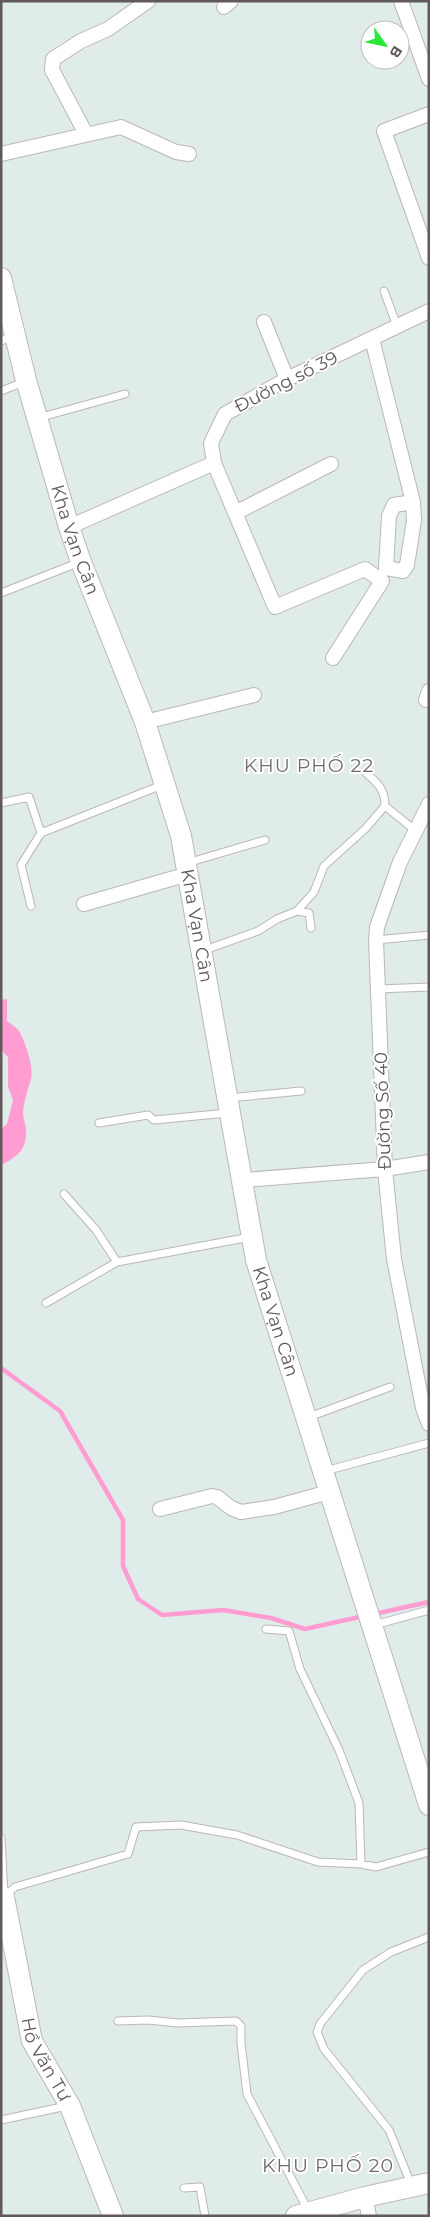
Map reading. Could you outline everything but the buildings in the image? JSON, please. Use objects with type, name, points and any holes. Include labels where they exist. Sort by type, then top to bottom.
[{"type":"main road","name":"Kha Vạn Cân","points":[[1,278],[9,338],[26,380],[69,527],[81,562],[145,722],[181,836],[256,1260],[373,1626]]},
{"type":"main road","points":[[373,1626],[429,1804]]},
{"type":"main road","name":"Hồ Văn Tư","points":[[2,1898],[32,2041],[70,2106],[113,2216]]},
{"type":"main road","points":[[302,2214],[367,2206],[420,2185]]},
{"type":"street","points":[[86,134],[52,70],[53,59],[81,41],[108,29],[148,1]]},
{"type":"street","points":[[401,1],[429,79]]},
{"type":"street","points":[[429,114],[384,131],[429,258]]},
{"type":"street","points":[[1,154],[116,127],[127,128],[176,152],[189,154]]},
{"type":"street","name":"Đường số 39","points":[[214,463],[211,443],[225,414],[287,379],[429,311]]},
{"type":"street","points":[[264,322],[287,379]]},
{"type":"street","points":[[372,339],[413,502]]},
{"type":"street","points":[[69,527],[214,463],[275,607],[365,569],[382,581],[333,658]]},
{"type":"street","points":[[235,513],[330,464]]},
{"type":"street","points":[[145,722],[254,695]]},
{"type":"street","name":"Đường Số 40","points":[[429,804],[400,862],[377,927],[376,940],[385,1168],[394,1259],[424,1389],[423,1408],[429,1424]]},
{"type":"street","points":[[84,904],[187,869]]},
{"type":"street","points":[[243,1180],[385,1168],[429,1162]]},
{"type":"street","points":[[160,1509],[212,1496],[218,1497],[231,1508],[242,1512],[274,1507],[329,1492]]},
{"type":"lane","points":[[384,291],[397,326]]},
{"type":"lane","points":[[1,391],[26,380]]},
{"type":"lane","points":[[37,418],[125,394]]},
{"type":"lane","points":[[1,593],[81,562]]},
{"type":"lane","points":[[366,772],[382,788],[385,794],[386,806],[416,831]]},
{"type":"lane","points":[[31,906],[21,865],[41,833],[165,784]]},
{"type":"lane","points":[[1,803],[29,797],[41,833]]},
{"type":"lane","points":[[202,951],[258,932],[277,919],[297,911],[314,892],[324,866],[365,829],[386,806]]},
{"type":"lane","points":[[187,869],[265,840]]},
{"type":"lane","points":[[297,911],[309,913],[312,928]]},
{"type":"lane","points":[[376,940],[429,935]]},
{"type":"lane","points":[[378,989],[429,987]]},
{"type":"lane","points":[[99,1123],[148,1115],[154,1120],[301,1091]]},
{"type":"lane","points":[[64,1194],[96,1230],[117,1262]]},
{"type":"lane","points":[[46,1303],[117,1262],[252,1236]]},
{"type":"lane","points":[[306,1418],[390,1387]]},
{"type":"lane","points":[[323,1472],[429,1443]]},
{"type":"lane","points":[[373,1626],[429,1610]]},
{"type":"lane","points":[[266,1629],[289,1632],[300,1669],[339,1750],[358,1803],[361,1864]]},
{"type":"lane","points":[[2,1898],[15,1887],[128,1854],[136,1828],[181,1825],[236,1835],[318,1862],[361,1864],[376,1867],[429,1852]]},
{"type":"lane","points":[[1,1838],[2,1898]]},
{"type":"lane","points":[[420,2185],[388,2130],[324,2049],[317,2032],[320,2024],[363,1970],[391,1952],[429,1937]]},
{"type":"lane","points":[[118,2021],[148,2020],[178,2023],[236,2021],[241,2026],[247,2094],[302,2214]]},
{"type":"lane","points":[[1,2120],[70,2106]]},
{"type":"lane","points":[[184,2188],[200,2187],[205,2216]]},
{"type":"shaded area","points":[[7,999],[7,1021],[21,1035],[28,1054],[32,1074],[23,1112],[26,1128],[25,1143],[16,1156],[1,1165],[1,1129],[7,1124],[13,1100],[8,1087],[8,1057],[1,1050],[1,1000]]},
{"type":"waterway","points":[[1,1368],[60,1411],[123,1520],[123,1566],[138,1599],[162,1615],[223,1610],[271,1618],[305,1629],[364,1616]]},
{"type":"waterway","points":[[374,1614],[429,1602]]},
{"type":"district","name":"KHU PHỐ 22","points":[[309,765]]},
{"type":"district","name":"KHU PHỐ 20","points":[[328,2165]]}]
